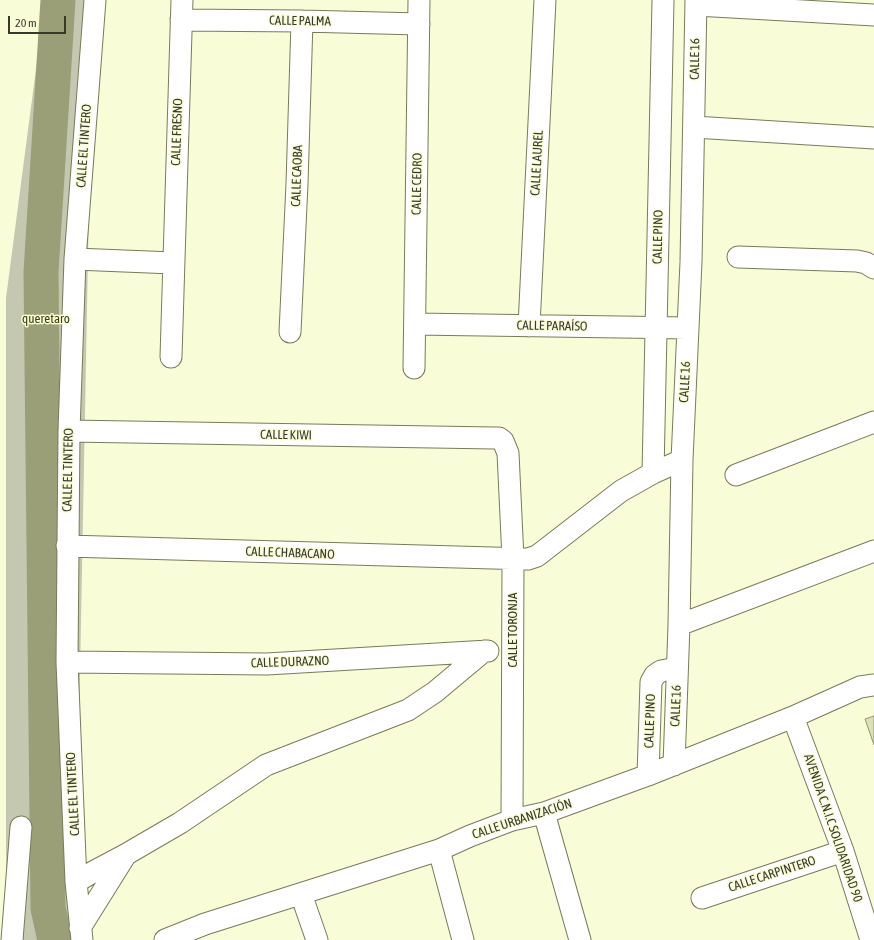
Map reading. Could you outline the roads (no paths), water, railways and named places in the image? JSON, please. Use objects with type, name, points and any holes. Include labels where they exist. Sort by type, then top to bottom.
[{"type":"street","name":"CALLE EL TINTERO","points":[[81,934],[76,882],[67,662],[67,546],[69,431],[75,259],[95,0]]},
{"type":"street","name":"CALLE FRESNO","points":[[171,357],[182,0]]},
{"type":"street","name":"CALLE CEDRO","points":[[414,368],[419,0]]},
{"type":"street","name":"CALLE LAUREL","points":[[529,326],[545,0]]},
{"type":"street","name":"CALLE PINO","points":[[653,473],[663,0]]},
{"type":"street","points":[[696,3],[803,6],[874,15]]},
{"type":"street","name":"CALLE 16","points":[[674,765],[669,670],[679,625],[682,460],[691,262],[696,3]]},
{"type":"street","name":"CALLE PALMA","points":[[181,20],[419,24]]},
{"type":"street","name":"CALLE CAOBA","points":[[290,332],[297,184],[302,21]]},
{"type":"street","points":[[661,105],[694,117],[874,138]]},
{"type":"street","points":[[738,257],[857,261],[866,263],[874,268]]},
{"type":"street","points":[[75,259],[173,263]]},
{"type":"street","name":"CALLE PARAÍSO","points":[[415,324],[688,328]]},
{"type":"street","points":[[736,474],[874,422]]},
{"type":"street","name":"CALLE KIWI","points":[[69,431],[499,438],[503,441]]},
{"type":"street","name":"CALLE TORONJA","points":[[503,441],[508,453],[513,559],[512,820]]},
{"type":"street","name":"CALLE CHABACANO","points":[[67,546],[528,559],[536,556],[621,491],[653,473],[682,460]]},
{"type":"street","points":[[679,625],[874,551]]},
{"type":"street","name":"CALLE DURAZNO","points":[[67,662],[267,664],[513,649]]},
{"type":"street","points":[[76,882],[180,823],[266,765],[408,710],[435,692],[484,651]]},
{"type":"street","name":"CALLE PINO","points":[[648,775],[651,682],[655,675],[669,670]]},
{"type":"street","name":"CALLE URBANIZACIÓN","points":[[165,940],[207,932],[301,894],[439,850],[512,820],[544,813],[674,765],[794,717],[869,684]]},
{"type":"street","name":"AVENIDA C.N.I.C SOLIDARIDAD 90","points":[[794,717],[843,851],[871,940]]},
{"type":"street","points":[[544,813],[580,940]]},
{"type":"street","points":[[12,940],[21,827]]},
{"type":"street","points":[[439,850],[463,940]]},
{"type":"street","name":"CALLE CARPINTERO","points":[[702,898],[843,851]]},
{"type":"street","points":[[81,934],[125,855]]},
{"type":"street","points":[[301,894],[317,940]]},
{"type":"waterway","points":[[55,940],[48,908],[41,272],[58,0]]},
{"type":"park label","name":"queretaro","points":[[46,319]]}]
